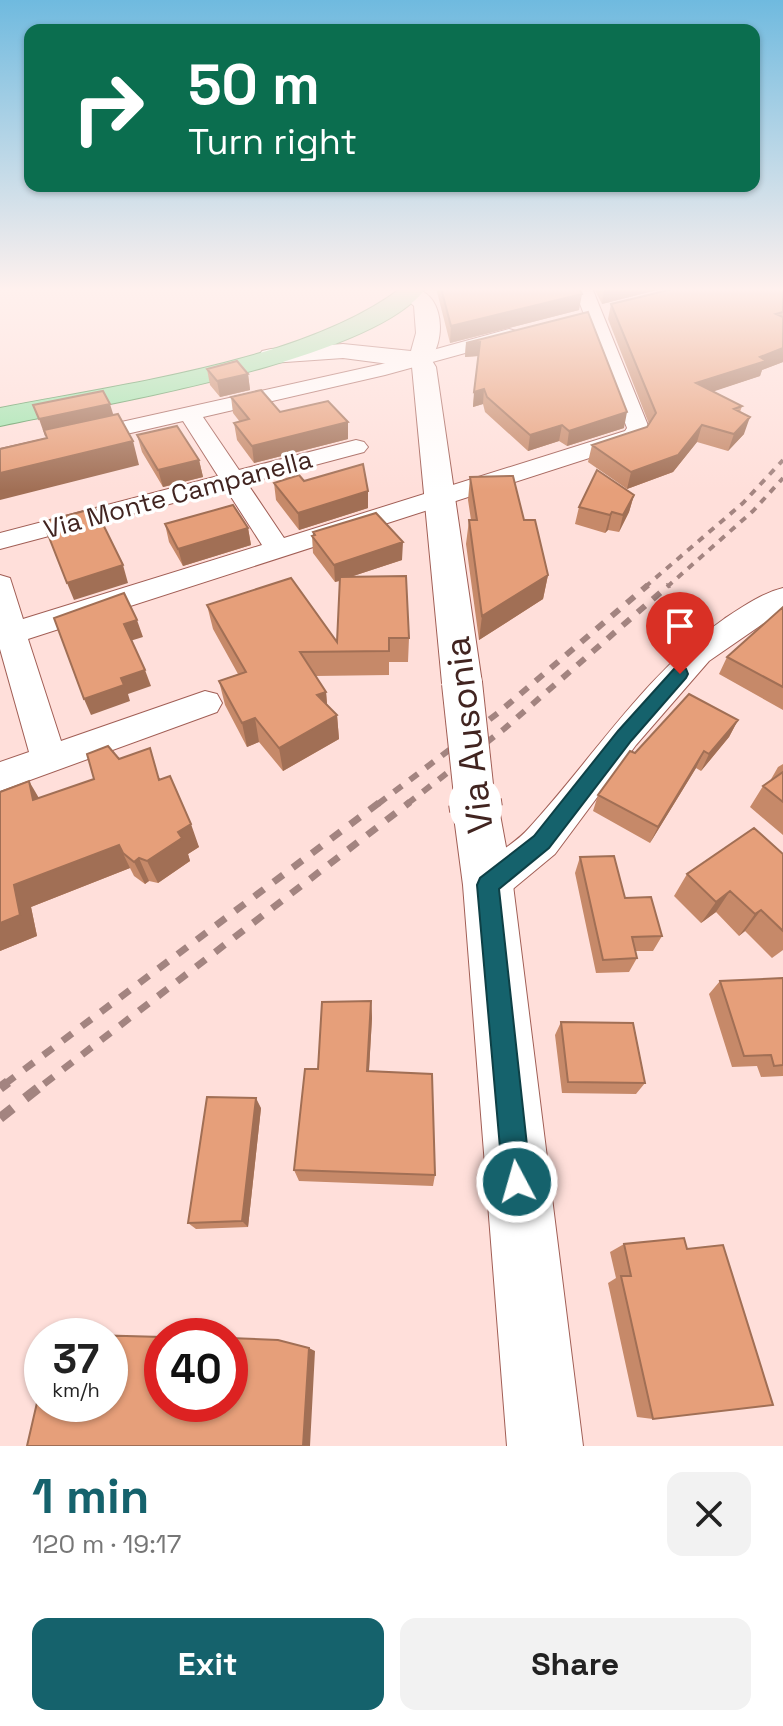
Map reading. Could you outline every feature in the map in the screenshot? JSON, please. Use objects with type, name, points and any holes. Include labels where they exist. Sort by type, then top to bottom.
[{"type":"main road","points":[[0,417],[271,356]]},
{"type":"street","points":[[271,356],[278,355]]},
{"type":"street","points":[[0,456],[196,412],[370,355]]},
{"type":"street","name":"Via Ausonia","points":[[416,355],[424,367],[442,499],[476,809],[488,885],[545,1446]]},
{"type":"street","points":[[6,635],[442,499],[638,433],[611,355]]},
{"type":"street","points":[[178,378],[234,480],[278,549]]},
{"type":"street","name":"Via Monte Campanella","points":[[0,541],[356,447]]},
{"type":"street","points":[[0,584],[6,635],[49,759]]},
{"type":"street","points":[[488,885],[541,842],[624,736],[698,653],[783,597]]},
{"type":"street","points":[[0,777],[205,703]]},
{"type":"building","points":[[478,355],[605,355],[627,412],[569,431],[562,425],[530,435],[487,397],[484,389],[474,392]]},
{"type":"building","points":[[632,355],[764,355],[760,357],[766,361],[696,383],[742,406],[734,409],[750,417],[734,434],[702,425],[678,455],[631,472],[592,445],[647,427],[656,413]]},
{"type":"building","points":[[237,361],[248,374],[217,381],[207,369]]},
{"type":"building","points":[[261,390],[280,412],[328,401],[348,422],[252,446],[234,423],[249,419],[231,397]]},
{"type":"building","points":[[103,391],[110,404],[39,419],[33,405]]},
{"type":"building","points":[[118,414],[133,441],[0,473],[0,449],[47,438],[44,430]]},
{"type":"building","points":[[177,426],[199,460],[158,470],[137,435]]},
{"type":"building","points":[[363,464],[368,491],[298,513],[274,483],[299,475],[304,481]]},
{"type":"building","points":[[597,470],[634,495],[623,515],[579,507]]},
{"type":"building","points":[[513,476],[524,520],[535,520],[548,575],[482,616],[469,520],[477,520],[470,477]]},
{"type":"building","points":[[233,505],[248,528],[178,549],[165,524]]},
{"type":"building","points":[[95,508],[123,565],[67,583],[43,522]]},
{"type":"building","points":[[376,513],[403,542],[334,565],[312,536],[315,535],[313,532]]},
{"type":"building","points":[[406,576],[409,638],[389,638],[389,651],[300,652],[326,692],[317,695],[337,715],[279,748],[255,718],[242,723],[219,681],[246,672],[207,605],[291,578],[337,642],[340,577]]},
{"type":"building","points":[[124,593],[137,620],[124,624],[145,670],[121,678],[124,685],[84,699],[54,618]]},
{"type":"building","points":[[783,607],[783,687],[727,657]]},
{"type":"building","points":[[689,694],[738,720],[709,754],[704,751],[658,827],[598,795],[630,751],[635,753]]},
{"type":"building","points":[[108,746],[119,759],[150,748],[159,780],[170,776],[191,824],[178,832],[182,838],[147,861],[139,858],[134,862],[119,845],[14,885],[20,915],[0,923],[0,792],[29,781],[33,800],[94,779],[87,754]]},
{"type":"building","points":[[783,772],[783,802],[763,786]]},
{"type":"building","points":[[754,828],[783,854],[783,931],[761,910],[755,914],[730,891],[716,902],[687,874]]},
{"type":"building","points":[[614,856],[625,898],[651,897],[662,936],[632,937],[637,958],[603,960],[580,857]]},
{"type":"building","points":[[783,978],[783,1065],[774,1066],[771,1055],[744,1056],[720,981]]},
{"type":"building","points":[[371,1001],[367,1071],[432,1074],[435,1175],[294,1170],[305,1069],[318,1069],[322,1002]]},
{"type":"building","points":[[561,1022],[633,1023],[645,1083],[568,1082]]},
{"type":"building","points":[[207,1097],[256,1098],[242,1221],[188,1223]]},
{"type":"building","points":[[684,1238],[687,1249],[723,1245],[773,1405],[653,1419],[621,1276],[631,1276],[624,1244]]},
{"type":"building","points":[[128,1336],[144,1337],[144,1422],[248,1422],[248,1339],[278,1340],[309,1348],[303,1446],[27,1446],[33,1422],[128,1422]]},
{"type":"railway","points":[[645,587],[743,503],[783,460]]},
{"type":"railway","points":[[667,587],[753,511],[783,478]]},
{"type":"railway","points":[[378,804],[498,713],[648,585]]},
{"type":"railway","points":[[407,804],[504,729],[669,585]]},
{"type":"railway","points":[[5,1084],[380,802]]},
{"type":"railway","points":[[44,1084],[410,802]]},
{"type":"railway","points":[[0,1088],[8,1082]]},
{"type":"railway","points":[[0,1118],[46,1082]]},
{"type":"route","points":[[517,1182],[488,885],[541,842],[624,736],[680,674]]}]
